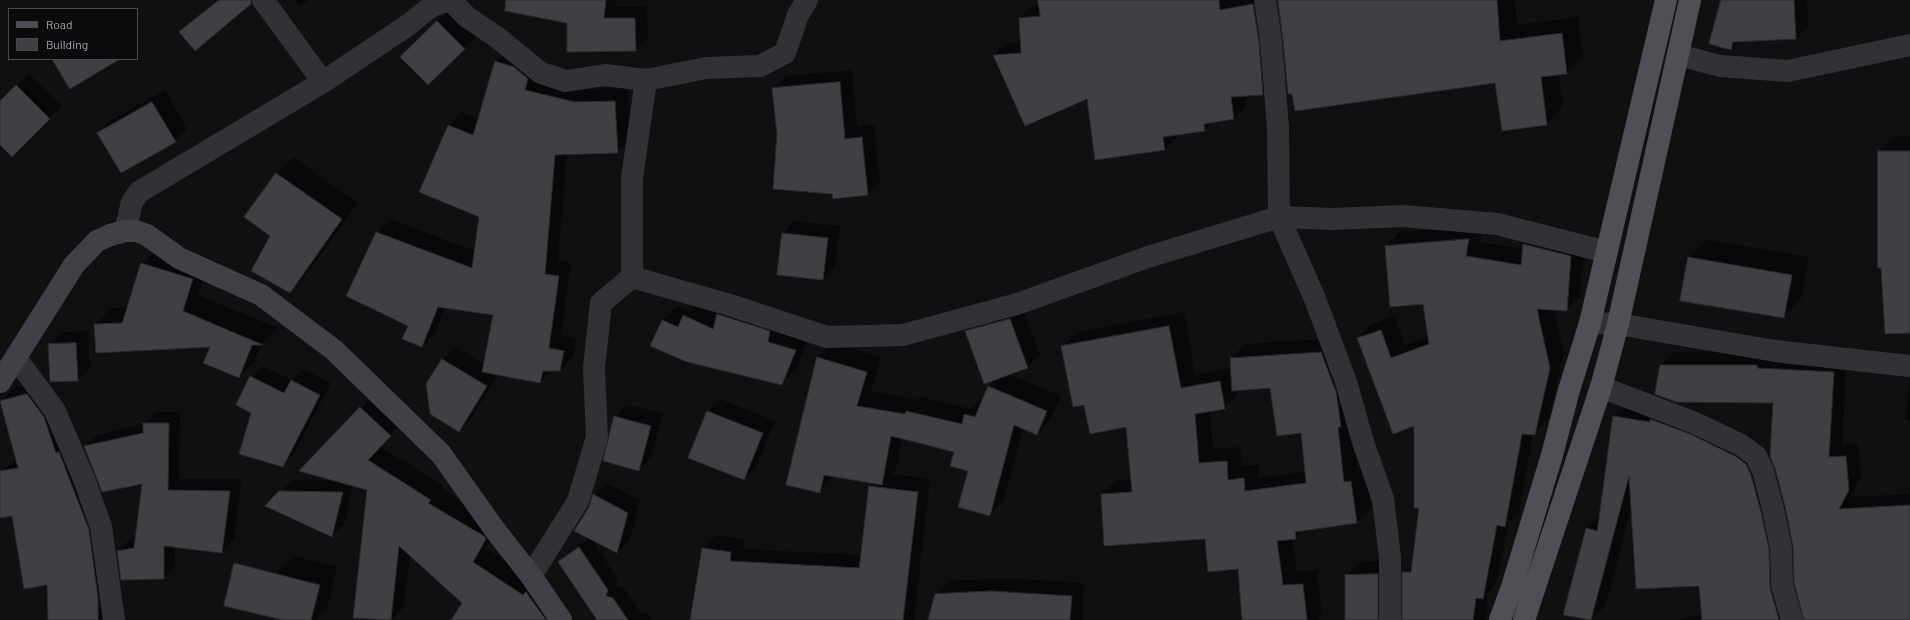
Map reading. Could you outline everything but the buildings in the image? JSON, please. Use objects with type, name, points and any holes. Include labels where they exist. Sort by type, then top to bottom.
[{"type":"main road","points":[[1500,620],[1512,587],[1548,470],[1569,390],[1590,323],[1666,0]]},
{"type":"main road","points":[[1524,620],[1601,388],[1618,324],[1690,0]]},
{"type":"street","points":[[263,0],[323,82]]},
{"type":"street","points":[[125,231],[132,202],[139,192],[323,82],[408,25],[432,6],[449,0],[467,17],[498,38],[541,73],[566,81],[605,75],[646,80],[706,68],[760,66],[785,54],[798,15],[807,0]]},
{"type":"street","points":[[1265,0],[1271,41],[1278,128],[1279,217],[1316,299],[1346,382],[1363,442],[1383,498],[1390,556],[1390,620]]},
{"type":"street","points":[[1679,55],[1720,66],[1788,71],[1910,45]]},
{"type":"street","points":[[632,277],[632,178],[646,80]]},
{"type":"street","points":[[632,277],[730,305],[827,337],[903,335],[1017,304],[1148,257],[1279,217],[1332,219],[1403,216],[1497,224],[1607,252]]},
{"type":"street","points":[[0,382],[74,265],[97,241],[110,235],[125,231],[136,231],[147,235],[180,258],[261,295],[334,350],[441,454],[495,530],[531,576],[561,620]]},
{"type":"street","points":[[531,576],[578,501],[597,437],[594,368],[601,303],[632,277]]},
{"type":"street","points":[[1590,323],[1618,324],[1775,351],[1910,366]]},
{"type":"street","points":[[16,358],[55,411],[84,479],[101,527],[114,620]]},
{"type":"street","points":[[1601,388],[1695,423],[1741,445],[1756,456],[1763,471],[1773,509],[1781,548],[1782,584],[1792,620]]}]
